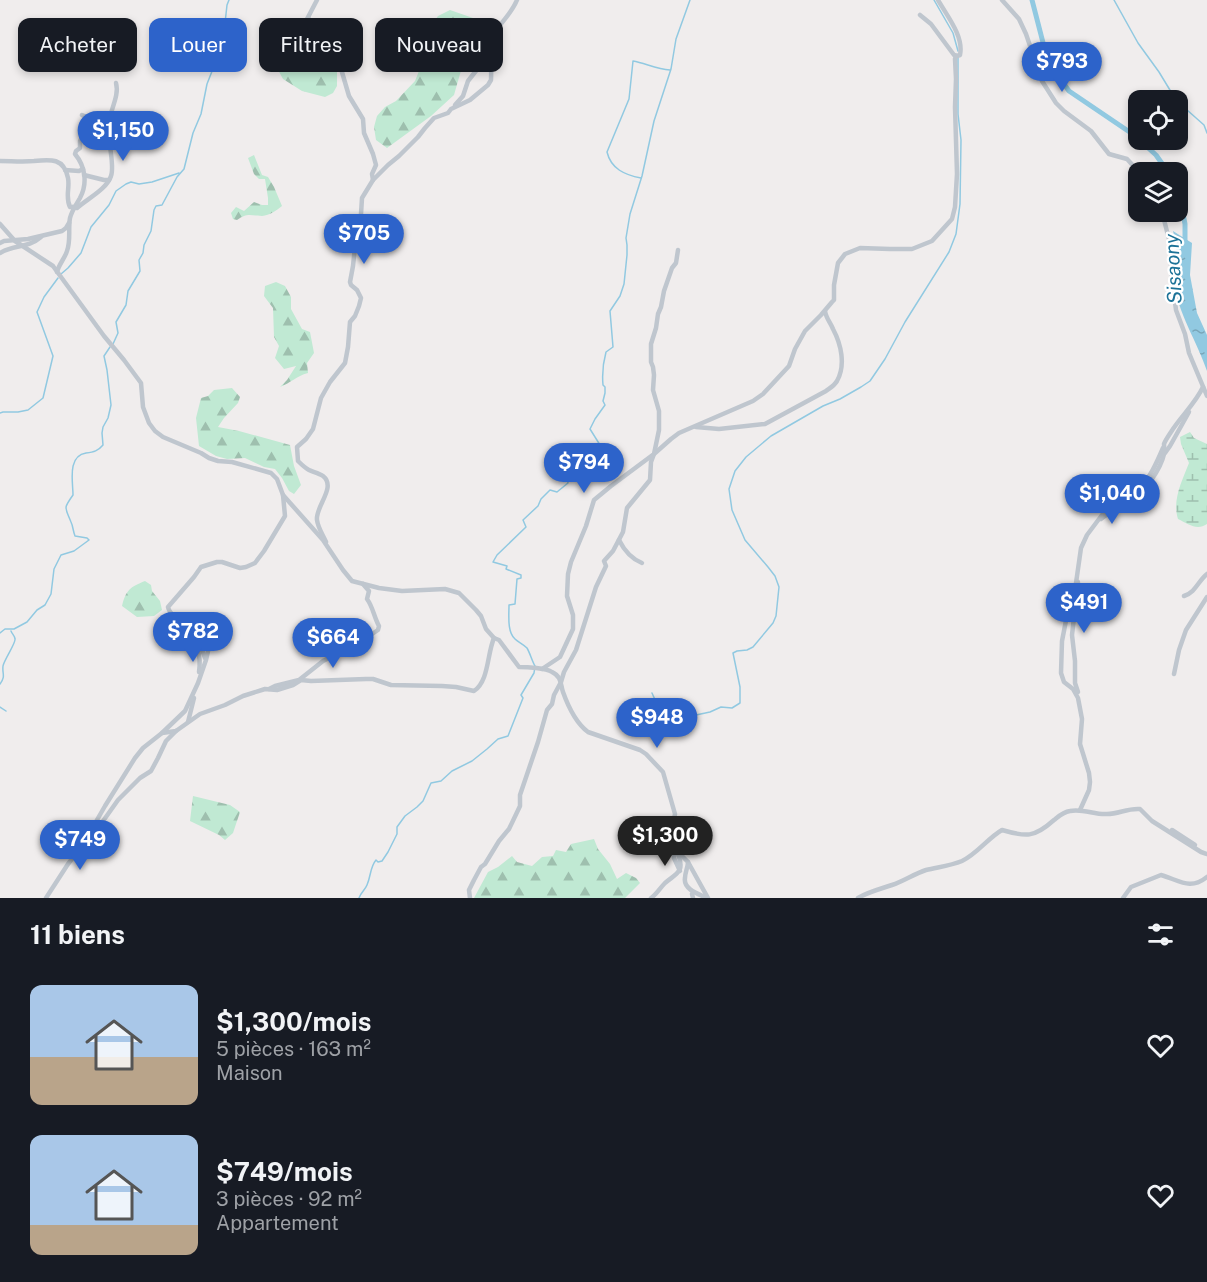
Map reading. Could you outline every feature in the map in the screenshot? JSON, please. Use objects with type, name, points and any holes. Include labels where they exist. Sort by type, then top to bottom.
[{"type":"street","points":[[308,18],[317,0]]},
{"type":"street","points":[[503,22],[517,0]]},
{"type":"street","points":[[537,669],[560,657],[573,629],[573,615],[567,596],[568,574],[594,500],[671,439],[749,403],[762,394],[789,366],[792,354],[801,338],[834,300],[838,263],[845,254],[860,248],[912,249],[932,241],[952,219],[957,174],[955,59],[962,48],[938,0]]},
{"type":"street","points":[[1002,0],[1019,19],[1042,81],[1056,103],[1091,131],[1109,154],[1127,159],[1130,162]]},
{"type":"street","points":[[920,15],[931,24],[954,55],[958,56]]},
{"type":"street","points":[[342,72],[349,96],[363,119],[364,133],[373,153],[376,165],[372,174],[373,180]]},
{"type":"street","points":[[331,552],[316,518],[326,495],[325,478],[298,461],[297,447],[313,429],[321,398],[345,363],[350,322],[355,316],[361,298],[350,282],[362,198],[373,180],[418,138],[424,128],[435,118],[452,109],[463,96],[468,81],[476,72]]},
{"type":"street","points":[[452,109],[470,100],[488,85],[491,72]]},
{"type":"street","points":[[0,161],[48,159],[59,162],[65,170],[68,183],[67,200],[70,207],[77,208],[105,186],[112,175],[108,127],[112,104],[118,90],[116,83]]},
{"type":"street","points":[[59,274],[58,268],[68,250],[70,221],[74,207],[81,196],[85,179],[80,160],[75,154],[80,148],[80,141],[87,128],[82,115]]},
{"type":"street","points":[[65,170],[84,172],[109,180]]},
{"type":"street","points":[[0,243],[62,231],[70,221]]},
{"type":"street","points":[[1165,222],[1171,247],[1171,271],[1176,310],[1189,352],[1207,396]]},
{"type":"street","points":[[0,224],[15,241],[53,266],[138,378],[142,387],[143,407],[155,431],[209,458],[271,473],[277,479],[284,495],[323,540],[352,581],[402,591],[445,589],[459,592],[481,616],[486,629],[499,640],[519,667],[551,670],[560,677],[563,692],[572,712],[583,728],[646,754],[663,772],[675,814],[671,834],[675,850],[674,858],[680,872],[693,895],[708,898]]},
{"type":"street","points":[[0,253],[7,249],[34,243],[41,236]]},
{"type":"street","points":[[470,898],[469,890],[474,880],[509,829],[520,806],[520,795],[547,710],[552,704],[564,672],[576,650],[596,587],[606,566],[604,561],[619,540],[624,528],[627,508],[650,480],[651,462],[659,430],[659,411],[653,390],[654,367],[651,362],[651,344],[664,291],[676,263],[678,250]]},
{"type":"street","points":[[693,427],[719,429],[765,424],[835,385],[840,371],[841,354],[825,311]]},
{"type":"street","points":[[1080,810],[1090,782],[1080,744],[1082,719],[1073,689],[1064,682],[1061,673],[1062,641],[1070,600],[1076,583],[1081,548],[1092,527],[1105,511],[1109,508],[1127,506],[1141,493],[1160,466],[1165,453],[1203,387]]},
{"type":"street","points":[[1118,507],[1141,487],[1156,464],[1171,432],[1198,397]]},
{"type":"street","points":[[1164,444],[1165,453]]},
{"type":"street","points":[[206,660],[190,628],[169,612],[168,607],[201,567],[222,562],[240,568],[255,563],[285,516],[284,495]]},
{"type":"street","points":[[619,540],[629,554],[642,564]]},
{"type":"street","points":[[1077,572],[1078,593],[1072,635],[1078,700]]},
{"type":"street","points":[[1184,596],[1193,592],[1207,574]]},
{"type":"street","points":[[269,689],[299,680],[323,661],[378,630],[379,626],[373,608],[367,598],[369,591],[362,583]]},
{"type":"street","points":[[1174,674],[1186,630],[1207,597]]},
{"type":"street","points":[[179,620],[190,624],[207,617],[212,624],[206,660],[188,722]]},
{"type":"street","points":[[179,620],[197,649],[201,661],[199,678]]},
{"type":"street","points":[[83,844],[96,831],[111,807],[140,778],[151,771],[164,744],[176,731],[200,714],[243,696],[265,689],[281,689],[301,680],[360,679],[392,685],[456,687],[474,691],[478,689],[486,673],[494,638]]},
{"type":"street","points":[[46,898],[83,844],[135,758],[143,747],[162,734],[185,711],[196,688]]},
{"type":"street","points":[[162,734],[176,731]]},
{"type":"street","points":[[858,898],[922,871],[964,860],[994,834],[1002,830],[1017,835],[1041,831],[1062,813],[1068,811],[1080,810],[1109,814],[1130,808],[1140,809],[1152,821],[1201,852],[1207,852]]},
{"type":"street","points":[[675,850],[688,862],[708,898]]},
{"type":"street","points":[[684,880],[688,862]]},
{"type":"street","points":[[651,898],[667,881],[680,872]]},
{"type":"street","points":[[1123,898],[1131,887],[1161,875],[1189,884],[1200,882],[1207,877]]},
{"type":"green space","points":[[450,10],[473,18],[437,18]]},
{"type":"green space","points":[[279,72],[337,72],[337,86],[333,93],[325,97],[302,91],[283,79]]},
{"type":"green space","points":[[419,72],[461,72],[454,95],[431,116],[387,148],[376,140],[374,127],[377,116],[385,107],[396,101],[415,81]]},
{"type":"green space","points":[[254,155],[262,175],[268,177],[282,206],[273,213],[262,216],[247,215],[237,220],[233,219],[231,213],[236,207],[244,211],[254,202],[268,205],[265,179],[259,179],[254,174],[248,158]]},
{"type":"green space","points":[[276,282],[285,286],[291,297],[291,309],[302,329],[310,332],[314,353],[307,363],[308,373],[280,387],[296,366],[284,369],[275,358],[279,346],[274,337],[273,308],[264,296],[265,286]]},
{"type":"green space","points":[[232,388],[240,397],[238,403],[218,427],[290,445],[301,485],[294,494],[289,491],[275,469],[264,467],[245,458],[227,459],[216,456],[199,446],[196,418],[201,398],[208,396],[214,390]]},
{"type":"green space","points":[[1190,432],[1194,438],[1207,444],[1207,524],[1200,527],[1178,519],[1176,512],[1179,491],[1189,463],[1180,437]]},
{"type":"green space","points":[[145,581],[151,585],[162,610],[154,616],[137,617],[122,606],[129,590]]},
{"type":"green space","points":[[193,796],[230,805],[240,812],[233,833],[225,840],[190,821]]},
{"type":"green space","points":[[594,839],[617,879],[626,873],[640,883],[625,898],[474,898],[488,872],[512,856],[517,862],[532,866],[542,857],[553,856],[556,850],[566,852],[571,844]]},
{"type":"water","points":[[1173,231],[1192,243],[1190,275],[1197,313],[1207,335],[1207,371],[1176,294],[1174,279],[1176,248]]},
{"type":"waterway","points":[[113,344],[118,333],[116,322],[126,305],[128,291],[140,271],[139,260],[151,231],[154,210],[156,206],[162,205],[177,177],[184,169],[193,133],[201,114],[207,84],[218,56],[229,0]]},
{"type":"waterway","points":[[359,898],[367,885],[374,863],[376,860],[382,861],[397,834],[397,827],[405,816],[423,801],[431,783],[441,781],[452,771],[472,761],[498,739],[508,736],[523,698],[521,695],[534,673],[535,666],[527,648],[512,636],[510,628],[509,605],[515,604],[517,579],[521,578],[521,575],[506,569],[507,566],[493,562],[497,555],[526,527],[523,520],[538,506],[541,499],[550,490],[557,492],[568,483],[566,474],[580,466],[599,448],[600,445],[590,429],[605,405],[603,401],[605,393],[603,364],[606,352],[613,347],[610,311],[620,296],[624,284],[626,238],[630,214],[642,176],[654,121],[671,69],[676,39],[690,0]]},
{"type":"waterway","points":[[934,0],[953,33],[958,51]]},
{"type":"waterway","name":"Sisaony","points":[[1032,0],[1048,62],[1069,91],[1134,135],[1161,162]]},
{"type":"waterway","points":[[1114,0],[1138,43],[1170,90]]},
{"type":"waterway","points":[[652,693],[656,702],[662,704],[677,701],[684,712],[696,715],[721,707],[732,708],[740,703],[740,687],[733,653],[753,647],[773,623],[776,616],[779,587],[775,576],[745,540],[732,510],[729,489],[735,471],[746,457],[771,436],[870,381],[949,252],[956,234],[960,204],[961,140],[958,114],[958,56]]},
{"type":"waterway","points":[[641,178],[615,167],[607,152],[629,99],[633,61],[670,70]]},
{"type":"waterway","points":[[1188,111],[1204,125],[1207,133]]},
{"type":"waterway","points":[[61,274],[81,253],[91,227],[109,205],[116,191],[131,182],[139,184],[152,182],[179,173]]},
{"type":"waterway","name":"Sisaony","points":[[1185,222],[1185,246]]},
{"type":"waterway","points":[[0,413],[28,410],[43,398],[53,356],[37,312],[44,297],[58,278]]},
{"type":"waterway","points":[[0,633],[5,629],[14,629],[27,622],[37,610],[45,605],[51,594],[54,569],[61,555],[74,551],[89,540],[75,536],[66,508],[73,495],[72,470],[76,459],[80,455],[98,450],[103,445],[103,427],[111,405],[104,356],[110,347]]},
{"type":"waterway","points":[[0,684],[4,663],[15,641],[11,631]]},
{"type":"waterway","points":[[0,707],[6,711]]}]
